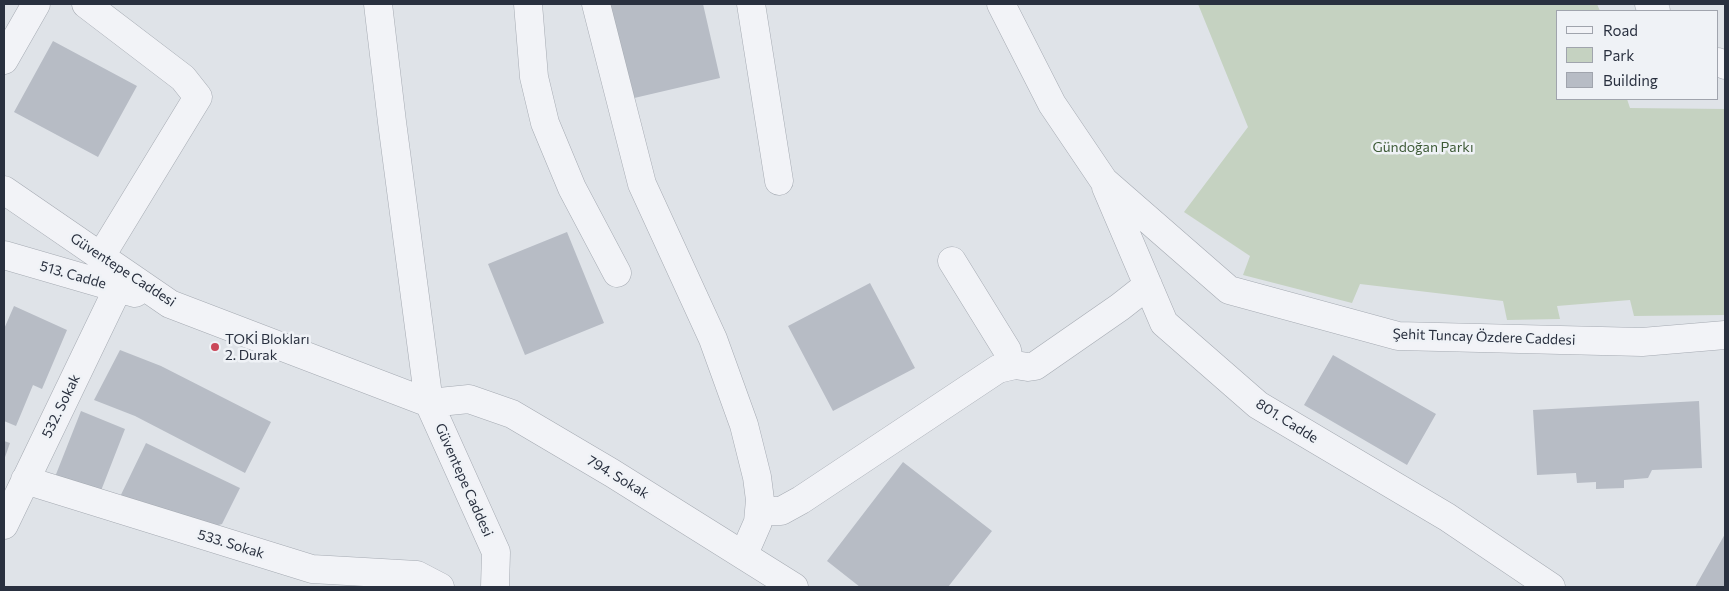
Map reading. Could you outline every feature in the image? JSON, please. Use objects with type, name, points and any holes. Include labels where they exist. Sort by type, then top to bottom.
[{"type":"street","points":[[4,60],[36,4]]},
{"type":"street","points":[[86,4],[183,78],[198,97],[101,256]]},
{"type":"street","points":[[378,4],[429,403]]},
{"type":"street","points":[[528,4],[534,77],[545,123],[572,188],[618,273]]},
{"type":"street","points":[[596,4],[642,184],[713,339],[744,425],[757,477],[760,500],[758,522],[744,554]]},
{"type":"street","points":[[751,4],[779,181]]},
{"type":"street","name":"Şehit Tuncay Özdere Caddesi","points":[[1001,4],[1052,104],[1104,181],[1229,290],[1398,336],[1642,342],[1725,336]]},
{"type":"street","name":"801. Cadde","points":[[1104,181],[1164,323],[1258,404],[1447,517],[1551,587]]},
{"type":"street","name":"Güventepe Caddesi","points":[[4,190],[170,304],[429,403],[496,552],[495,587]]},
{"type":"street","name":"513. Cadde","points":[[4,255],[170,304]]},
{"type":"street","points":[[952,261],[1007,350],[1010,366]]},
{"type":"street","points":[[759,511],[781,511],[801,500],[998,369],[1010,366],[1036,366],[1148,285]]},
{"type":"street","name":"532. Sokak","points":[[4,525],[118,288]]},
{"type":"street","name":"794. Sokak","points":[[429,403],[469,399],[512,414],[744,554],[794,587]]},
{"type":"street","name":"533. Sokak","points":[[26,480],[307,578],[417,575],[440,587]]},
{"type":"green space","name":"Gündoğan Parkı","points":[[1198,4],[1597,4],[1600,10],[1556,10],[1556,100],[1627,100],[1630,108],[1725,109],[1725,315],[1634,316],[1630,300],[1557,306],[1560,319],[1507,320],[1503,301],[1360,284],[1352,303],[1243,275],[1250,256],[1184,212],[1248,127]]},
{"type":"building","points":[[616,4],[703,4],[720,78],[630,99],[608,6]]},
{"type":"building","points":[[53,41],[137,86],[98,157],[14,112]]},
{"type":"building","points":[[567,232],[604,323],[525,355],[488,264]]},
{"type":"building","points":[[870,283],[915,368],[833,411],[788,326]]},
{"type":"building","points":[[14,306],[67,330],[42,389],[33,385],[16,426],[4,421],[4,329]]},
{"type":"building","points":[[120,350],[161,366],[271,422],[245,473],[135,416],[94,400]]},
{"type":"building","points":[[1333,355],[1436,414],[1407,465],[1304,405]]},
{"type":"building","points":[[1699,401],[1702,468],[1652,470],[1648,478],[1624,480],[1624,488],[1596,489],[1596,482],[1577,483],[1576,473],[1537,475],[1533,410]]},
{"type":"building","points":[[81,411],[125,429],[97,501],[51,487]]},
{"type":"building","points":[[4,441],[10,443],[4,460]]},
{"type":"building","points":[[146,443],[240,488],[222,524],[215,526],[117,503]]},
{"type":"building","points":[[903,462],[992,531],[948,587],[860,587],[827,561]]},
{"type":"building","points":[[1725,534],[1725,587],[1695,587]]},
{"type":"place","name":"TOKİ Blokları 2. Durak","points":[[215,347]]}]
